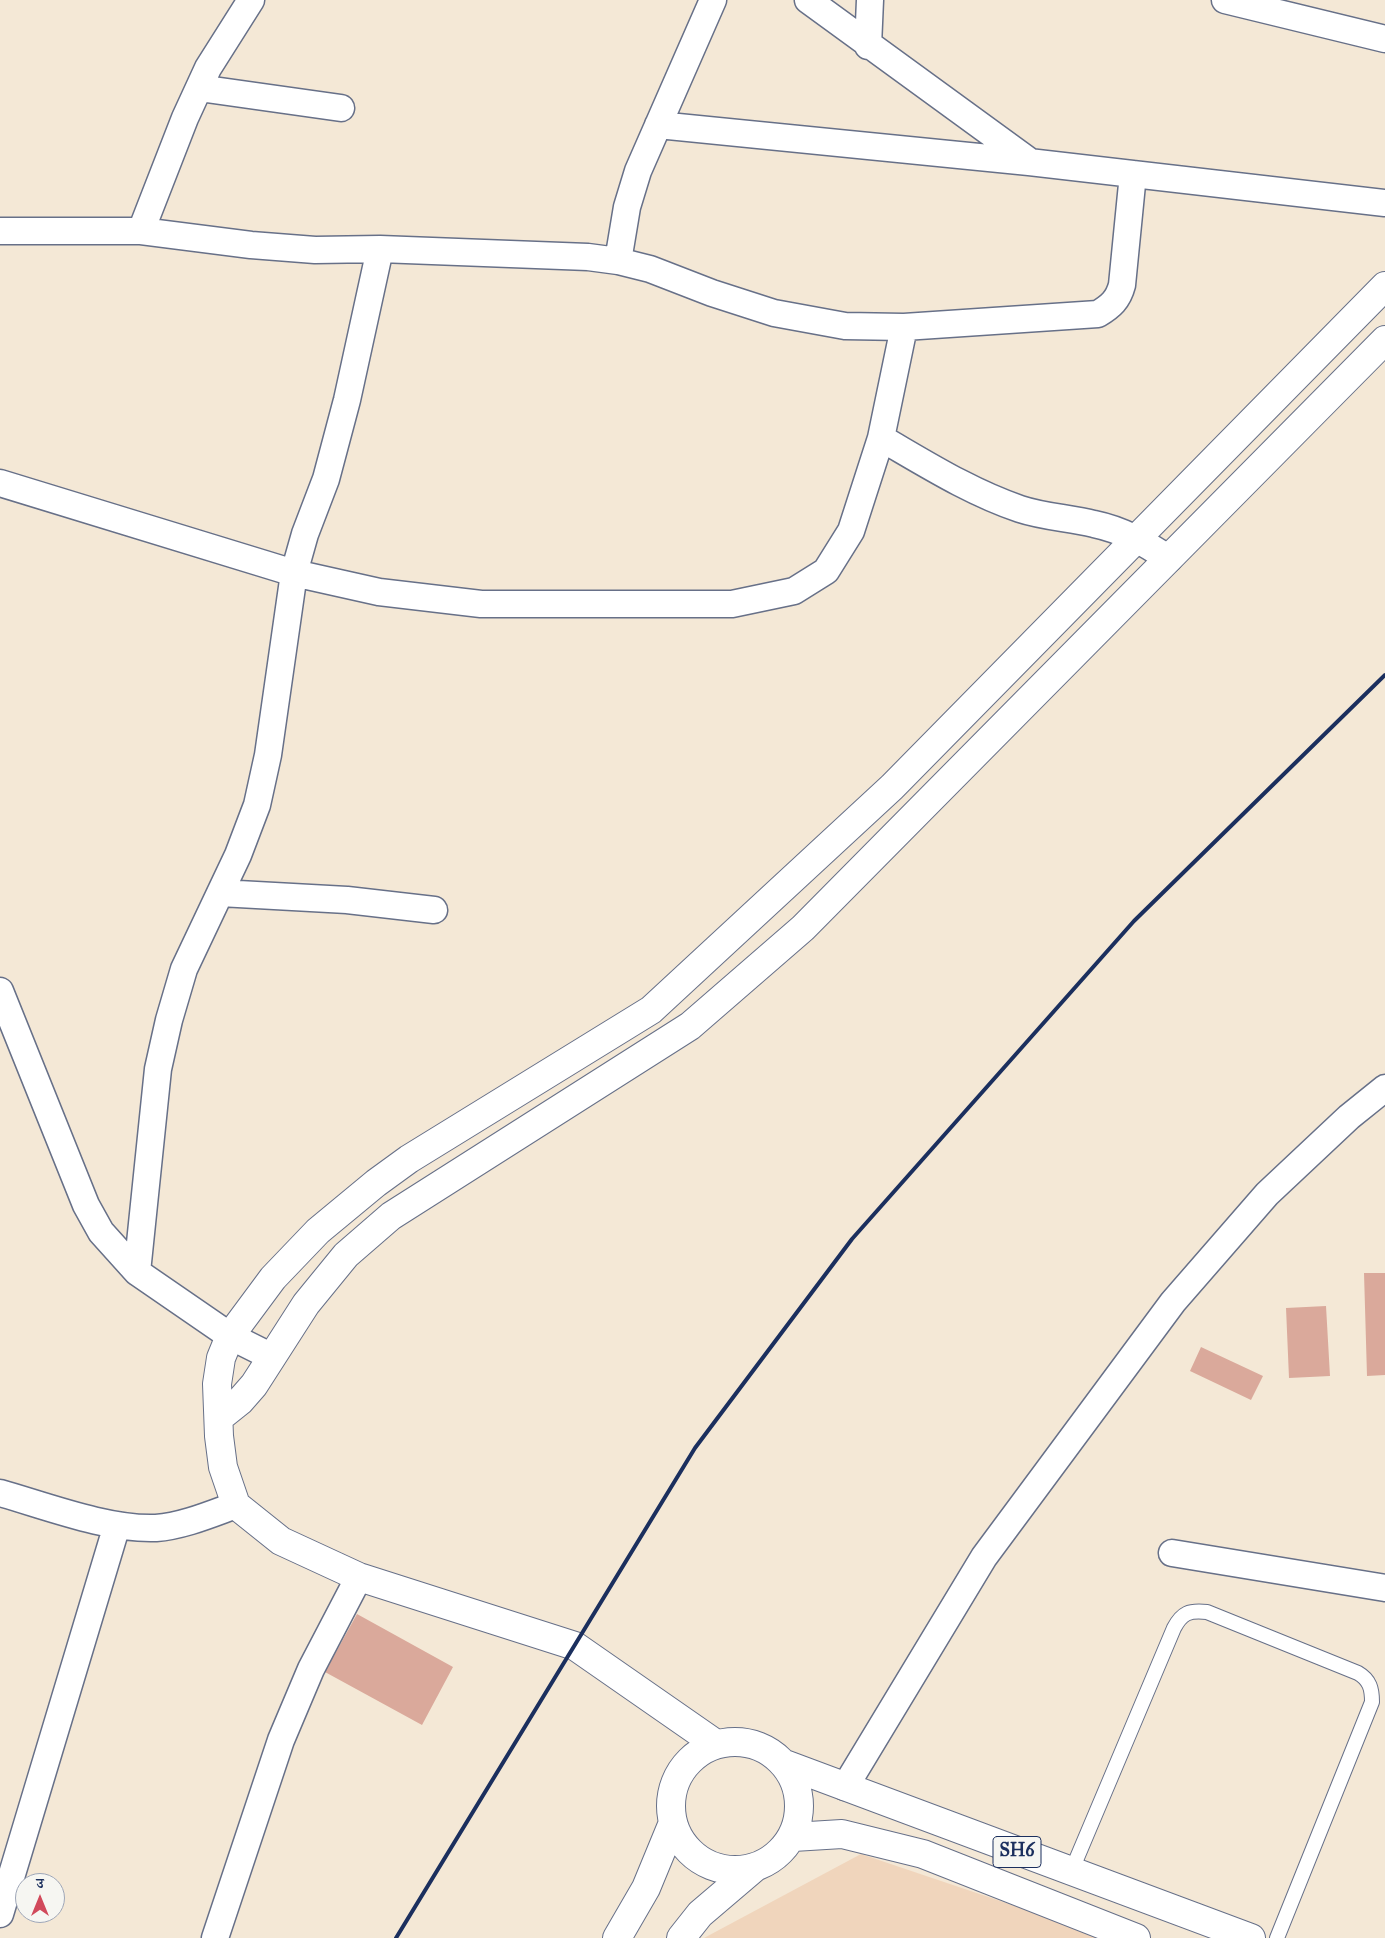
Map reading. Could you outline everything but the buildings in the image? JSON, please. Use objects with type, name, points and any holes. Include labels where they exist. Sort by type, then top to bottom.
[{"type":"street","points":[[141,231],[161,178],[208,68],[251,0]]},
{"type":"street","points":[[618,261],[627,207],[638,171],[713,0]]},
{"type":"street","points":[[808,0],[868,46],[1029,162]]},
{"type":"street","points":[[868,46],[870,0]]},
{"type":"street","points":[[1225,0],[1385,39]]},
{"type":"street","points":[[199,88],[341,108]]},
{"type":"street","points":[[658,125],[1029,162],[1385,203]]},
{"type":"street","points":[[0,231],[141,231],[251,246],[306,250],[380,249],[578,256],[618,261],[650,269],[712,293],[774,313],[845,326],[904,327],[1098,314],[1112,306],[1119,297],[1122,285],[1133,174]]},
{"type":"street","points":[[137,1272],[158,1069],[169,1020],[184,969],[220,893],[257,805],[268,755],[294,573],[331,462],[347,400],[380,249]]},
{"type":"street","points":[[716,1744],[575,1646],[358,1577],[281,1541],[236,1505],[223,1468],[219,1436],[220,1417],[217,1384],[221,1358],[230,1336],[273,1278],[318,1231],[376,1183],[409,1159],[652,1010],[892,787],[1385,286]]},
{"type":"street","points":[[0,484],[294,573],[380,592],[481,604],[732,604],[794,591],[826,570],[851,531],[881,438],[904,327]]},
{"type":"street","points":[[220,1417],[240,1401],[254,1385],[306,1304],[346,1255],[391,1216],[690,1026],[803,928],[1385,340]]},
{"type":"street","points":[[881,438],[972,490],[1020,509],[1057,519],[1094,524],[1138,538],[1169,559]]},
{"type":"street","points":[[220,893],[347,900],[434,910]]},
{"type":"street","points":[[0,991],[86,1205],[101,1232],[137,1272],[230,1336],[272,1357]]},
{"type":"street","points":[[845,1786],[984,1557],[1173,1302],[1267,1194],[1349,1117],[1385,1088]]},
{"type":"street","points":[[0,1493],[117,1525],[156,1528],[196,1519],[236,1505]]},
{"type":"street","points":[[0,1914],[117,1525]]},
{"type":"street","points":[[1172,1553],[1385,1588]]},
{"type":"street","points":[[215,1938],[282,1740],[311,1669],[358,1577]]},
{"type":"street","name":"SH6","points":[[754,1868],[724,1870],[704,1864],[685,1848],[672,1825],[670,1804],[678,1775],[695,1754],[716,1744],[742,1741],[766,1749],[785,1764],[1251,1938]]},
{"type":"street","name":"SH6","points":[[681,1938],[700,1914],[754,1868],[777,1856],[793,1837],[800,1813],[798,1788],[785,1764]]},
{"type":"street","name":"SH6","points":[[617,1938],[646,1888],[672,1825]]},
{"type":"street","name":"SH6","points":[[793,1837],[842,1834],[923,1854],[1136,1938]]},
{"type":"lane","points":[[1072,1872],[1174,1628],[1180,1617],[1191,1610],[1206,1612],[1367,1678],[1372,1690],[1372,1702],[1278,1938]]},
{"type":"shaded area","points":[[861,1854],[1110,1938],[704,1938]]},
{"type":"railway","points":[[396,1938],[695,1448],[852,1239],[1134,921],[1385,675]]}]
